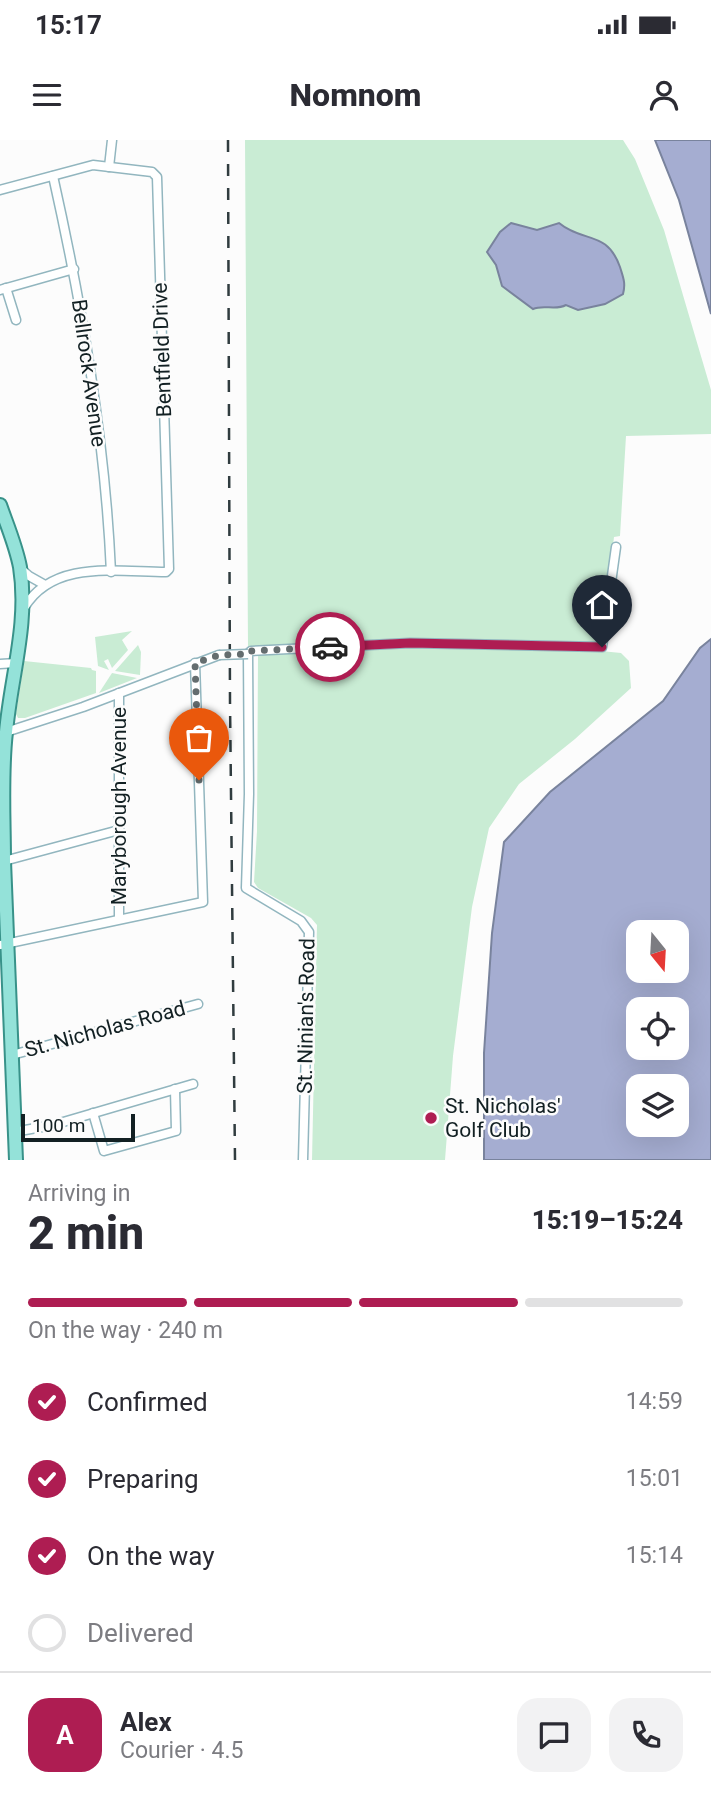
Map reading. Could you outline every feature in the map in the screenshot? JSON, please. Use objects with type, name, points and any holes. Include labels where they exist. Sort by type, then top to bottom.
[{"type":"main road","points":[[0,505],[20,568],[23,611],[6,732],[4,861],[3,944],[12,1055],[16,1160]]},
{"type":"street","points":[[0,190],[86,166],[109,167],[112,140]]},
{"type":"street","name":"Bentfield Drive","points":[[109,167],[152,172],[157,177],[169,569],[166,572],[111,572]]},
{"type":"street","name":"Bellrock Avenue","points":[[53,176],[74,269],[94,392],[111,572]]},
{"type":"street","points":[[16,320],[3,289],[74,269]]},
{"type":"street","points":[[6,732],[219,655],[410,643],[602,647],[616,547]]},
{"type":"street","points":[[20,568],[45,585]]},
{"type":"street","points":[[23,611],[32,597],[45,585],[71,573],[111,572]]},
{"type":"street","name":"St. Ninian's Road","points":[[248,654],[249,794],[246,888],[302,921],[309,932],[303,1160]]},
{"type":"street","points":[[0,664],[16,663]]},
{"type":"street","points":[[3,944],[203,902],[195,663]]},
{"type":"street","name":"Maryborough Avenue","points":[[119,693],[119,918]]},
{"type":"street","points":[[4,861],[119,830]]},
{"type":"street","name":"St. Nicholas Road","points":[[12,1055],[198,1004]]},
{"type":"street","points":[[14,1132],[53,1125],[194,1084]]},
{"type":"street","points":[[93,1113],[104,1150],[176,1131],[175,1089]]},
{"type":"green space","points":[[245,140],[623,140],[635,159],[664,230],[711,390],[711,434],[626,436],[620,536],[614,537],[601,651],[621,653],[629,661],[631,688],[575,739],[519,784],[489,828],[472,907],[453,1056],[445,1160],[312,1160],[317,925],[311,918],[258,888],[254,882],[257,831],[258,647],[248,647]]},
{"type":"green space","points":[[132,631],[122,640],[128,650],[112,668],[108,659],[104,661],[109,670],[98,666],[95,637]]},
{"type":"green space","points":[[138,645],[141,652],[140,675],[115,671]]},
{"type":"green space","points":[[24,661],[91,668],[96,671],[96,693],[25,718],[18,718],[16,714]]},
{"type":"green space","points":[[112,673],[137,678],[99,693]]},
{"type":"water","points":[[655,140],[711,140],[711,314],[679,200]]},
{"type":"water","points":[[511,223],[537,230],[559,223],[601,242],[615,255],[624,283],[623,294],[605,304],[578,310],[566,305],[533,309],[502,286],[496,265],[487,252],[500,232]]},
{"type":"water","points":[[711,639],[711,1160],[484,1160],[484,1053],[492,933],[504,842],[550,792],[663,701],[700,648]]},
{"type":"railway","points":[[228,140],[235,1160]]},
{"type":"way so far","points":[[199,780],[195,663],[219,655],[248,654],[251,651],[330,647]]},
{"type":"place","name":"St. Nicholas' Golf Club","points":[[431,1118]]},
{"type":"route","points":[[330,647],[410,643],[602,647]]}]
